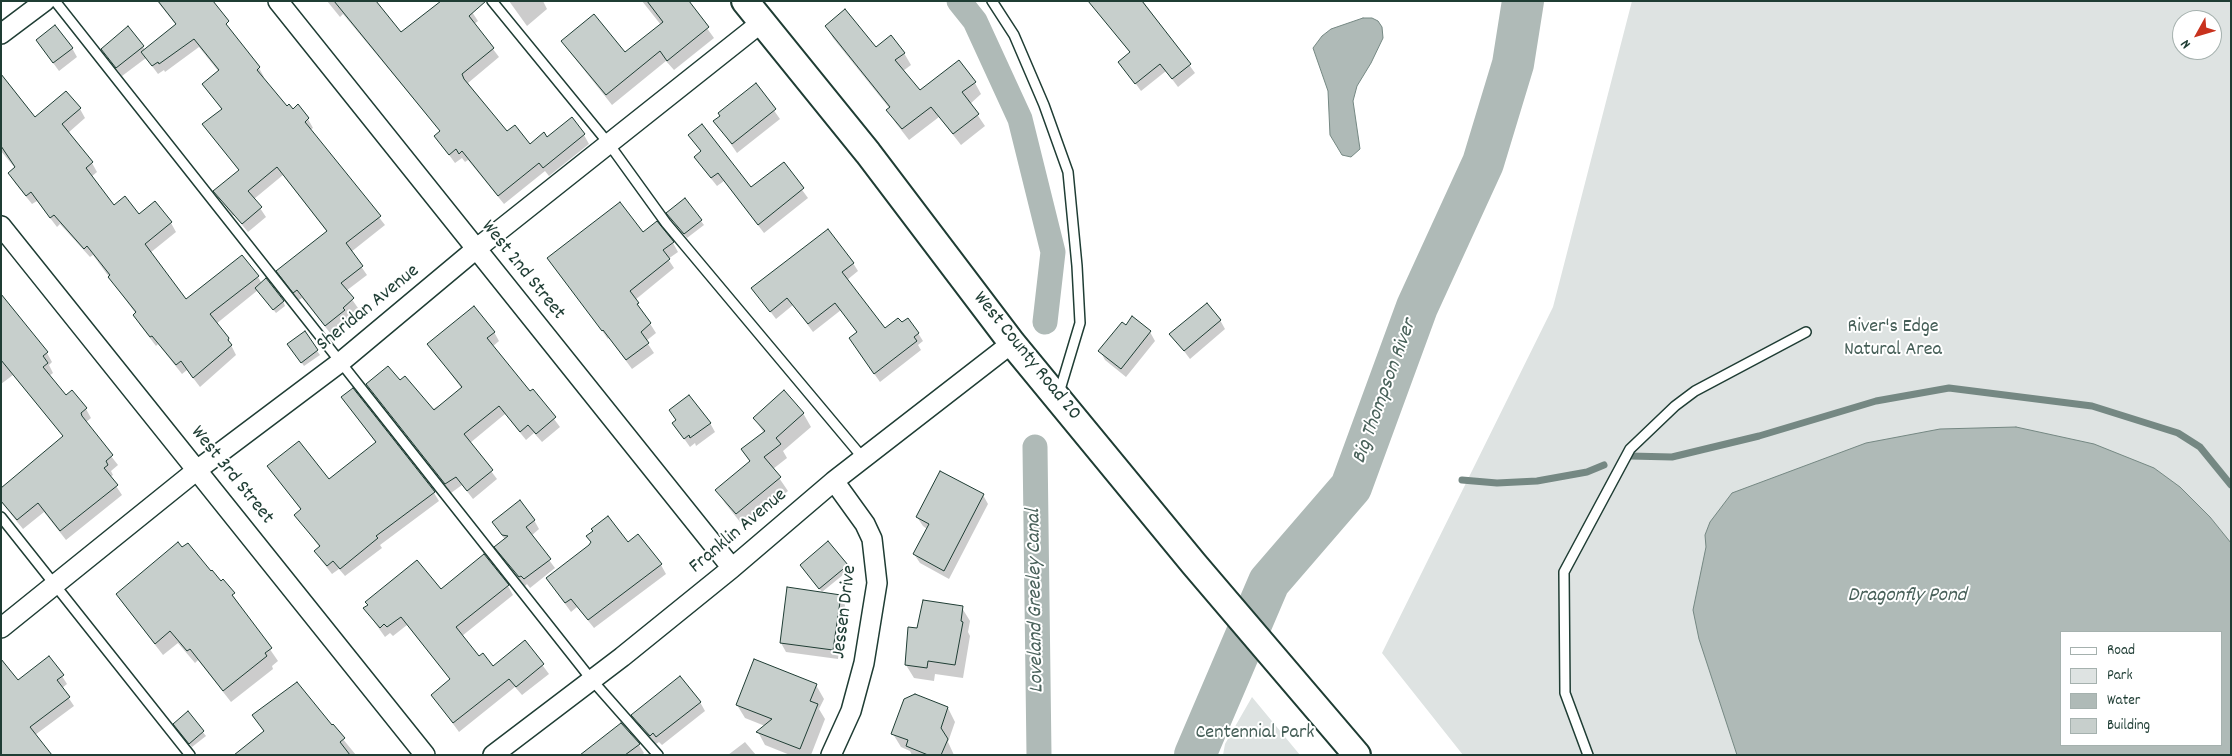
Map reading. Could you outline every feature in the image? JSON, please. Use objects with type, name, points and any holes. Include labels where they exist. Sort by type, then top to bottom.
[{"type":"main road","name":"West County Road 20","points":[[745,1],[868,153],[1012,343],[1194,564],[1357,755]]},
{"type":"street","points":[[1,34],[45,1]]},
{"type":"street","name":"West 2nd Street","points":[[278,1],[732,568]]},
{"type":"street","name":"Sheridan Avenue","points":[[1,628],[197,470],[342,361],[476,249],[762,22]]},
{"type":"street","name":"West 3rd Street","points":[[1,226],[425,755]]},
{"type":"street","name":"Franklin Avenue","points":[[494,755],[732,568],[834,481],[1012,343]]},
{"type":"street","name":"Jessen Drive","points":[[831,755],[851,711],[864,663],[877,583],[872,539],[865,524],[834,481]]},
{"type":"lane","points":[[55,1],[342,361],[591,679],[658,755]]},
{"type":"lane","points":[[492,1],[610,144],[666,223],[864,458]]},
{"type":"lane","points":[[992,1],[1014,35],[1044,105],[1068,172],[1077,266],[1080,323],[1057,398]]},
{"type":"lane","points":[[1588,755],[1566,694],[1564,572],[1630,449],[1675,406],[1695,391],[1806,332]]},
{"type":"lane","points":[[1,517],[190,755]]},
{"type":"green space","name":"River's Edge Natural Area","points":[[1632,1],[2231,1],[2231,755],[1463,755],[1382,653],[1553,307]]},
{"type":"green space","name":"Centennial Park","points":[[1252,697],[1300,755],[1223,755],[1225,744]]},
{"type":"water","points":[[1363,18],[1372,18],[1378,21],[1382,27],[1383,38],[1357,86],[1353,101],[1360,149],[1351,157],[1342,155],[1330,135],[1328,91],[1313,48],[1322,36],[1331,29]]},
{"type":"water","name":"Dragonfly Pond","points":[[2016,427],[2094,444],[2154,468],[2180,487],[2210,517],[2231,543],[2231,755],[1737,755],[1699,639],[1693,610],[1706,547],[1705,535],[1710,522],[1732,493],[1866,443],[1940,429]]},
{"type":"building","points":[[158,1],[213,1],[229,21],[226,24],[260,67],[257,70],[287,106],[289,104],[293,109],[298,104],[309,118],[305,122],[381,216],[346,243],[363,266],[341,283],[354,298],[343,308],[345,310],[325,326],[297,290],[293,293],[276,271],[327,231],[277,167],[248,191],[262,207],[242,224],[213,191],[239,170],[202,124],[222,109],[202,84],[219,70],[194,39],[159,64],[158,62],[152,66],[141,52],[176,24]]},
{"type":"building","points":[[334,1],[376,1],[401,32],[441,1],[486,1],[469,16],[494,48],[462,74],[464,79],[507,131],[515,125],[530,144],[544,132],[547,137],[572,117],[585,134],[543,168],[539,163],[498,196],[462,151],[459,154],[456,149],[449,155],[434,136],[440,131]]},
{"type":"building","points":[[647,1],[689,1],[709,27],[667,61],[660,51],[606,95],[561,41],[594,14],[625,52],[663,22]]},
{"type":"building","points":[[1088,1],[1142,1],[1191,64],[1172,79],[1160,64],[1135,84],[1118,62],[1130,52]]},
{"type":"building","points":[[845,9],[876,47],[891,35],[905,53],[895,60],[920,90],[959,60],[976,82],[962,92],[979,114],[953,134],[931,107],[902,129],[886,110],[890,107],[825,26]]},
{"type":"building","points":[[55,25],[73,48],[53,63],[36,40]]},
{"type":"building","points":[[128,26],[144,46],[116,68],[101,49]]},
{"type":"building","points":[[1,74],[35,117],[66,91],[81,108],[62,124],[93,162],[86,168],[114,205],[125,196],[139,214],[155,201],[172,222],[145,244],[186,299],[242,255],[259,276],[210,314],[229,338],[228,340],[232,345],[193,378],[181,361],[176,365],[152,336],[150,337],[133,315],[136,312],[108,277],[110,275],[87,246],[84,249],[54,215],[50,218],[31,192],[26,196],[8,173],[15,167],[1,146]]},
{"type":"building","points":[[756,83],[776,109],[732,144],[713,121],[720,116],[718,113]]},
{"type":"building","points":[[702,124],[751,187],[784,162],[804,188],[758,225],[718,173],[711,178],[694,157],[701,151],[688,135]]},
{"type":"building","points":[[685,198],[702,220],[684,234],[666,213]]},
{"type":"building","points":[[620,202],[643,232],[657,221],[674,242],[663,250],[670,259],[630,291],[651,323],[641,332],[649,343],[626,360],[547,258]]},
{"type":"building","points":[[828,229],[854,263],[842,272],[885,328],[898,318],[902,322],[908,318],[919,333],[914,337],[917,341],[874,374],[849,338],[857,332],[835,303],[808,324],[787,298],[770,312],[751,288]]},
{"type":"building","points":[[266,278],[284,301],[273,310],[255,288]]},
{"type":"building","points":[[1,294],[48,352],[43,356],[48,363],[43,367],[66,395],[72,390],[87,408],[81,413],[82,416],[113,455],[106,461],[108,465],[104,468],[118,485],[60,531],[38,503],[17,520],[1,501],[1,488],[63,436],[1,360]]},
{"type":"building","points":[[1207,303],[1221,320],[1184,351],[1169,334]]},
{"type":"building","points":[[474,306],[495,332],[487,338],[530,391],[533,389],[556,417],[536,434],[528,425],[520,432],[499,406],[464,434],[493,470],[467,491],[456,477],[445,484],[366,384],[388,366],[400,380],[405,376],[434,410],[462,387],[427,344]]},
{"type":"building","points":[[1132,316],[1151,331],[1121,369],[1098,351],[1122,322],[1126,325]]},
{"type":"building","points":[[305,331],[318,350],[301,363],[287,344]]},
{"type":"building","points":[[353,388],[435,492],[376,536],[378,538],[340,569],[333,561],[327,566],[314,551],[320,546],[294,515],[301,509],[267,466],[299,441],[329,479],[376,442],[341,397]]},
{"type":"building","points":[[784,390],[804,413],[776,438],[781,444],[764,457],[781,477],[736,514],[715,490],[750,461],[741,449],[765,431],[753,418]]},
{"type":"building","points":[[689,395],[711,423],[690,438],[689,435],[684,439],[672,423],[676,420],[669,410]]},
{"type":"building","points":[[940,471],[984,494],[944,571],[913,554],[929,524],[916,517]]},
{"type":"building","points":[[520,500],[535,520],[526,527],[551,559],[524,579],[521,576],[519,577],[494,547],[508,536],[502,535],[492,522]]},
{"type":"building","points":[[608,516],[628,542],[638,534],[662,564],[588,620],[571,599],[565,603],[546,578],[589,545],[591,542],[586,536],[593,531],[591,529]]},
{"type":"building","points":[[828,541],[848,565],[819,589],[800,565]]},
{"type":"building","points":[[178,542],[182,547],[188,543],[211,571],[221,581],[223,579],[235,593],[232,595],[272,648],[265,653],[267,656],[223,691],[190,649],[187,651],[170,631],[155,644],[116,594]]},
{"type":"building","points":[[484,554],[509,585],[456,627],[479,656],[483,653],[493,666],[525,640],[544,664],[516,687],[509,679],[453,723],[431,695],[450,679],[401,617],[387,627],[384,624],[380,628],[363,608],[368,605],[365,602],[417,560],[441,589]]},
{"type":"building","points":[[787,587],[841,595],[833,650],[780,643]]},
{"type":"building","points":[[923,600],[963,606],[961,621],[963,622],[955,665],[928,661],[927,668],[905,665],[908,627],[917,628]]},
{"type":"building","points":[[49,656],[64,675],[57,680],[70,697],[30,727],[52,755],[1,755],[1,659],[18,680]]},
{"type":"building","points":[[754,659],[817,684],[810,701],[818,704],[800,749],[756,732],[772,719],[736,705]]},
{"type":"building","points":[[680,676],[701,702],[656,737],[653,733],[650,736],[631,715]]},
{"type":"building","points":[[297,682],[345,738],[340,742],[350,755],[234,755],[264,731],[252,715]]},
{"type":"building","points":[[915,694],[948,707],[941,728],[948,739],[941,755],[928,755],[906,746],[908,740],[891,734],[904,699]]},
{"type":"building","points":[[188,711],[204,731],[189,744],[173,724]]},
{"type":"building","points":[[621,723],[640,744],[625,755],[580,755]]},
{"type":"waterway","name":"Loveland Greeley Canal","points":[[959,1],[975,21],[1020,119],[1053,252],[1045,322]]},
{"type":"waterway","name":"Big Thompson River","points":[[1195,755],[1269,582],[1351,487],[1417,307],[1483,163],[1513,64],[1523,1]]},
{"type":"waterway","points":[[1630,456],[1672,457],[1759,436],[1876,401],[1949,388],[2092,406],[2178,433],[2200,447],[2231,485]]},
{"type":"waterway","name":"Loveland Greeley Canal","points":[[1035,447],[1039,755]]},
{"type":"waterway","points":[[1462,480],[1497,483],[1537,481],[1587,472],[1604,465]]}]
